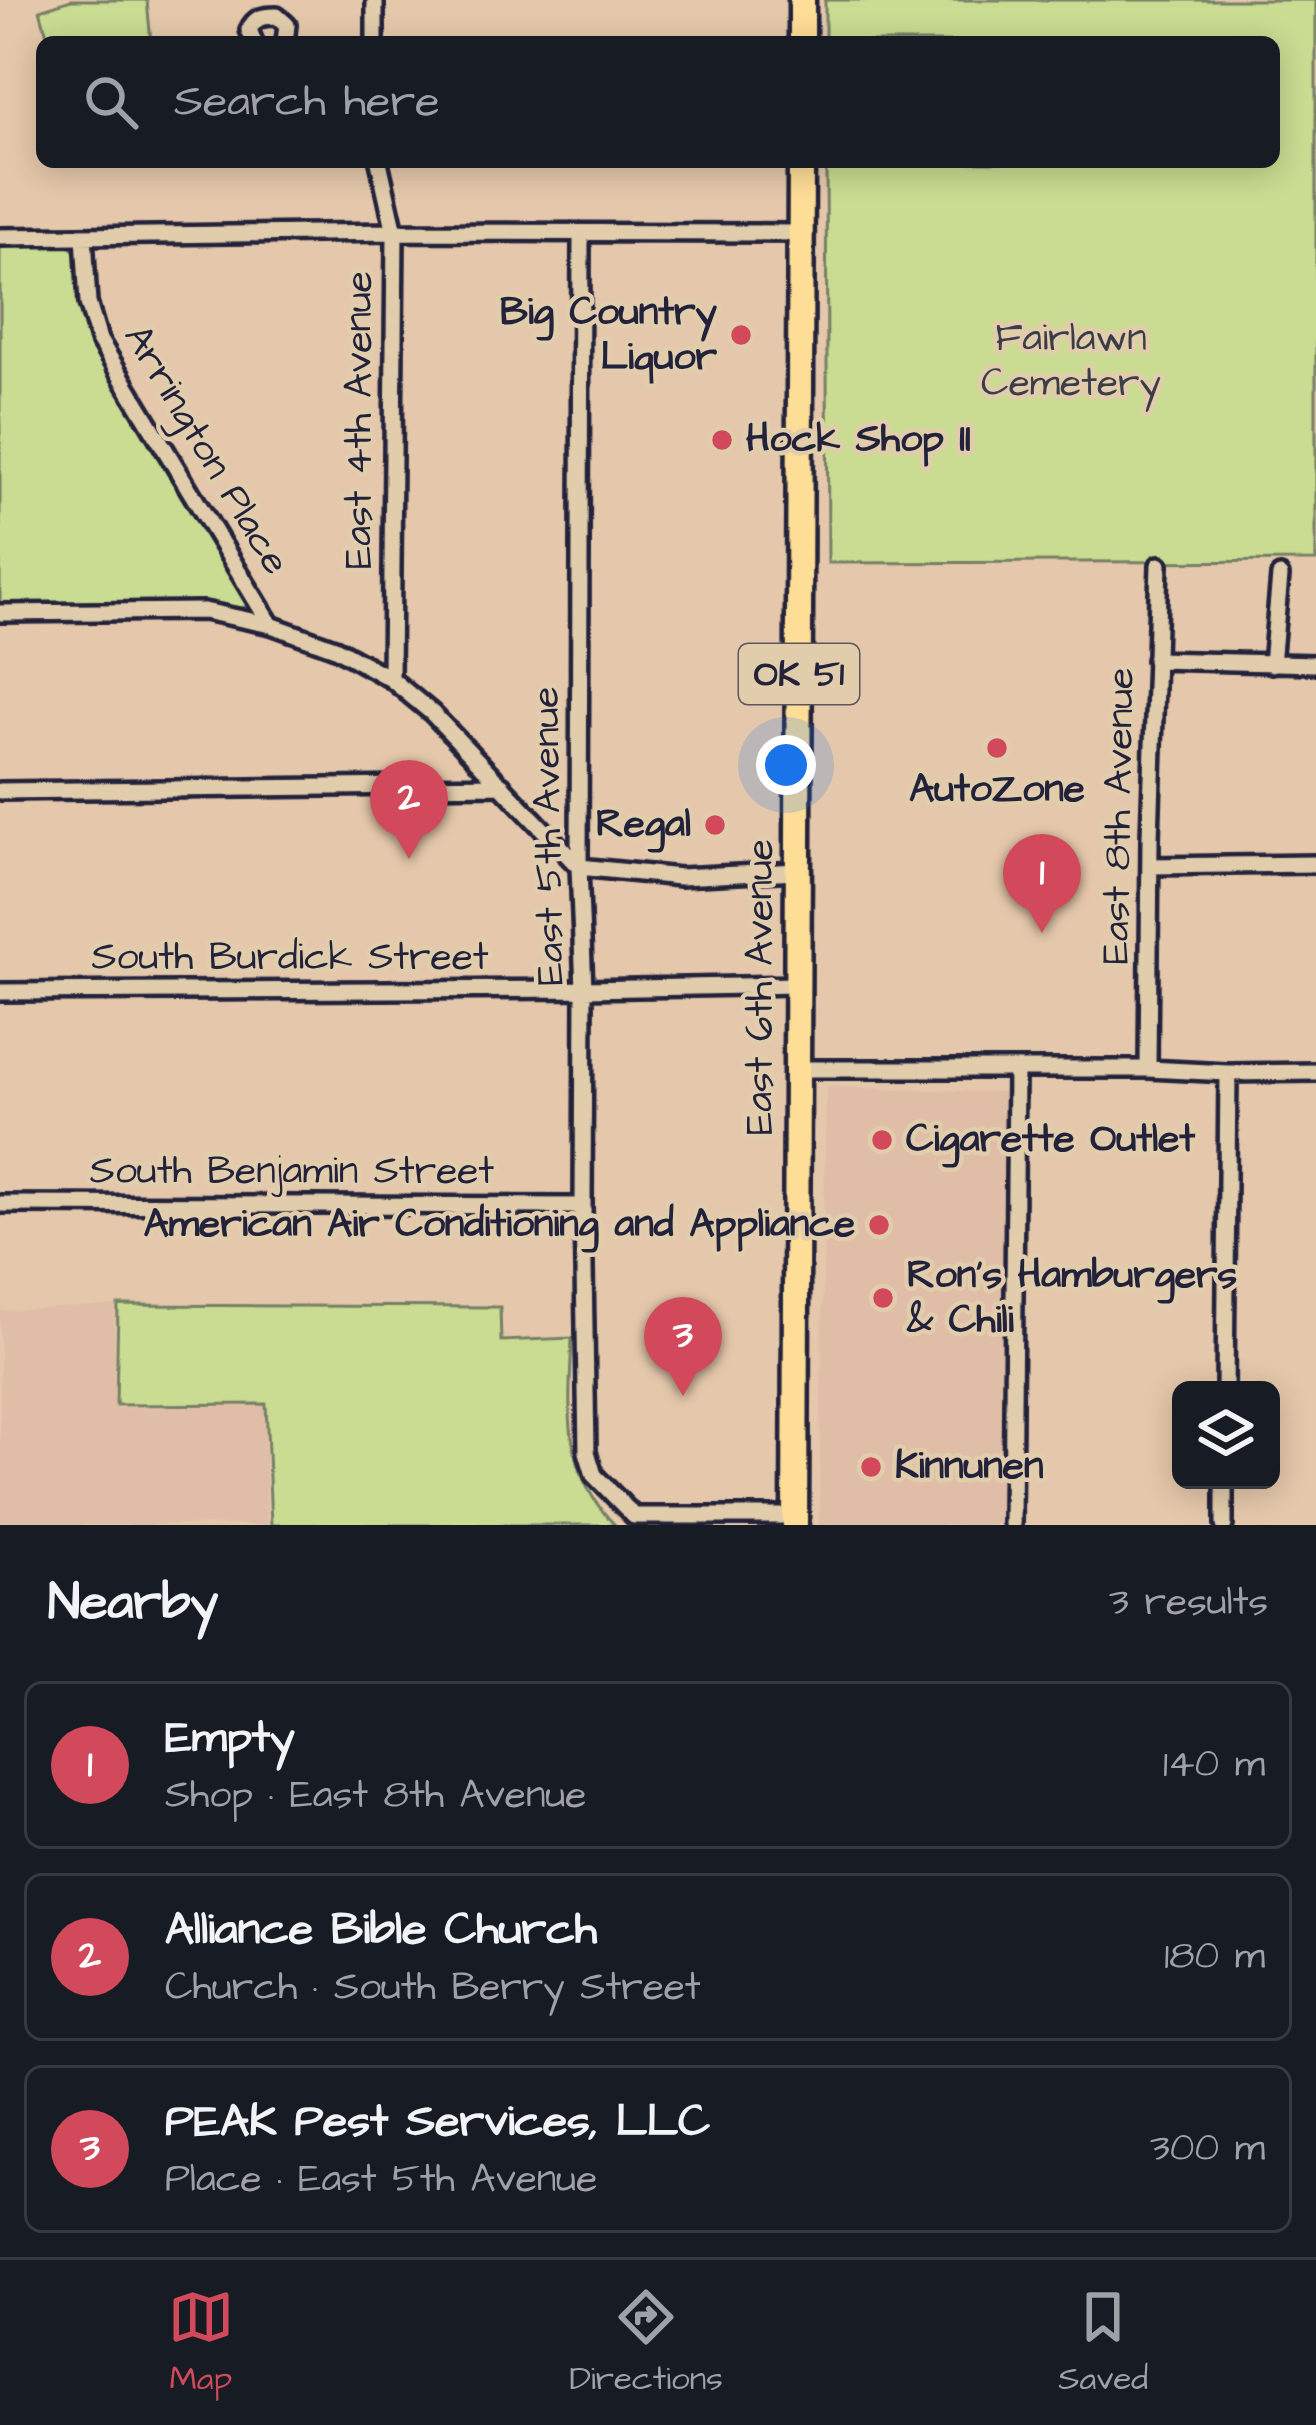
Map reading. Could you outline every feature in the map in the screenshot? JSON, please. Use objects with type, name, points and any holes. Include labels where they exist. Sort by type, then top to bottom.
[{"type":"main road","points":[[802,0],[802,36]]},
{"type":"main road","name":"East 6th Avenue","points":[[795,1521],[801,168]]},
{"type":"street","points":[[375,0],[375,36]]},
{"type":"street","points":[[252,36],[249,30],[264,16],[277,16],[287,25],[286,36]]},
{"type":"street","name":"East 4th Avenue","points":[[380,168],[394,232],[391,680]]},
{"type":"street","name":"East 5th Avenue","points":[[581,233],[579,867],[587,1452],[594,1475],[634,1516],[795,1521]]},
{"type":"street","points":[[0,237],[801,233]]},
{"type":"street","name":"Arrington Place","points":[[84,236],[88,303],[99,340],[271,625]]},
{"type":"street","name":"East 8th Avenue","points":[[1148,1069],[1159,565]]},
{"type":"street","points":[[1272,664],[1280,576]]},
{"type":"street","points":[[0,613],[204,610],[271,625],[335,648],[391,680],[432,713],[579,867],[680,877],[797,871]]},
{"type":"street","points":[[1155,661],[1316,664]]},
{"type":"street","points":[[0,791],[502,785]]},
{"type":"street","points":[[1150,866],[1316,864]]},
{"type":"street","name":"South Burdick Street","points":[[0,992],[797,985]]},
{"type":"street","points":[[797,1070],[1316,1072]]},
{"type":"street","points":[[1012,1525],[1016,1070]]},
{"type":"street","points":[[1225,1381],[1228,1073]]},
{"type":"street","name":"South Benjamin Street","points":[[0,1204],[583,1206]]},
{"type":"street","points":[[1224,1489],[1224,1525]]},
{"type":"shaded area","points":[[826,1087],[1004,1092],[1000,1525],[819,1525]]},
{"type":"shaded area","points":[[115,1305],[114,1408],[264,1406],[267,1525],[0,1525],[0,1311]]},
{"type":"green space","points":[[71,0],[147,0],[150,36],[47,36],[40,10]]},
{"type":"green space","name":"Fairlawn Cemetery","points":[[825,0],[1316,0],[1316,561],[828,563],[826,168],[1280,168],[1280,36],[825,36]]},
{"type":"green space","points":[[66,244],[79,254],[80,304],[93,343],[247,606],[0,603],[0,245]]},
{"type":"green space","points":[[118,1305],[500,1307],[501,1341],[572,1338],[570,1414],[577,1461],[585,1483],[615,1525],[271,1525],[266,1404],[116,1405]]},
{"type":"place","name":"Big Country Liquor","points":[[741,335]]},
{"type":"place","name":"Hock Shop II","points":[[722,440]]},
{"type":"place","name":"AutoZone","points":[[997,748]]},
{"type":"place","name":"Regal","points":[[715,825]]},
{"type":"place","name":"Alliance Bible Church","points":[[409,859]]},
{"type":"place","name":"Empty","points":[[1042,933]]},
{"type":"place","name":"Cigarette Outlet","points":[[882,1140]]},
{"type":"place","name":"American Air Conditioning and Appliance","points":[[879,1225]]},
{"type":"place","name":"Ron's Hamburgers & Chili","points":[[883,1298]]},
{"type":"place","name":"PEAK Pest Services, LLC","points":[[683,1396]]},
{"type":"place","name":"Kinnunen","points":[[871,1467]]}]
